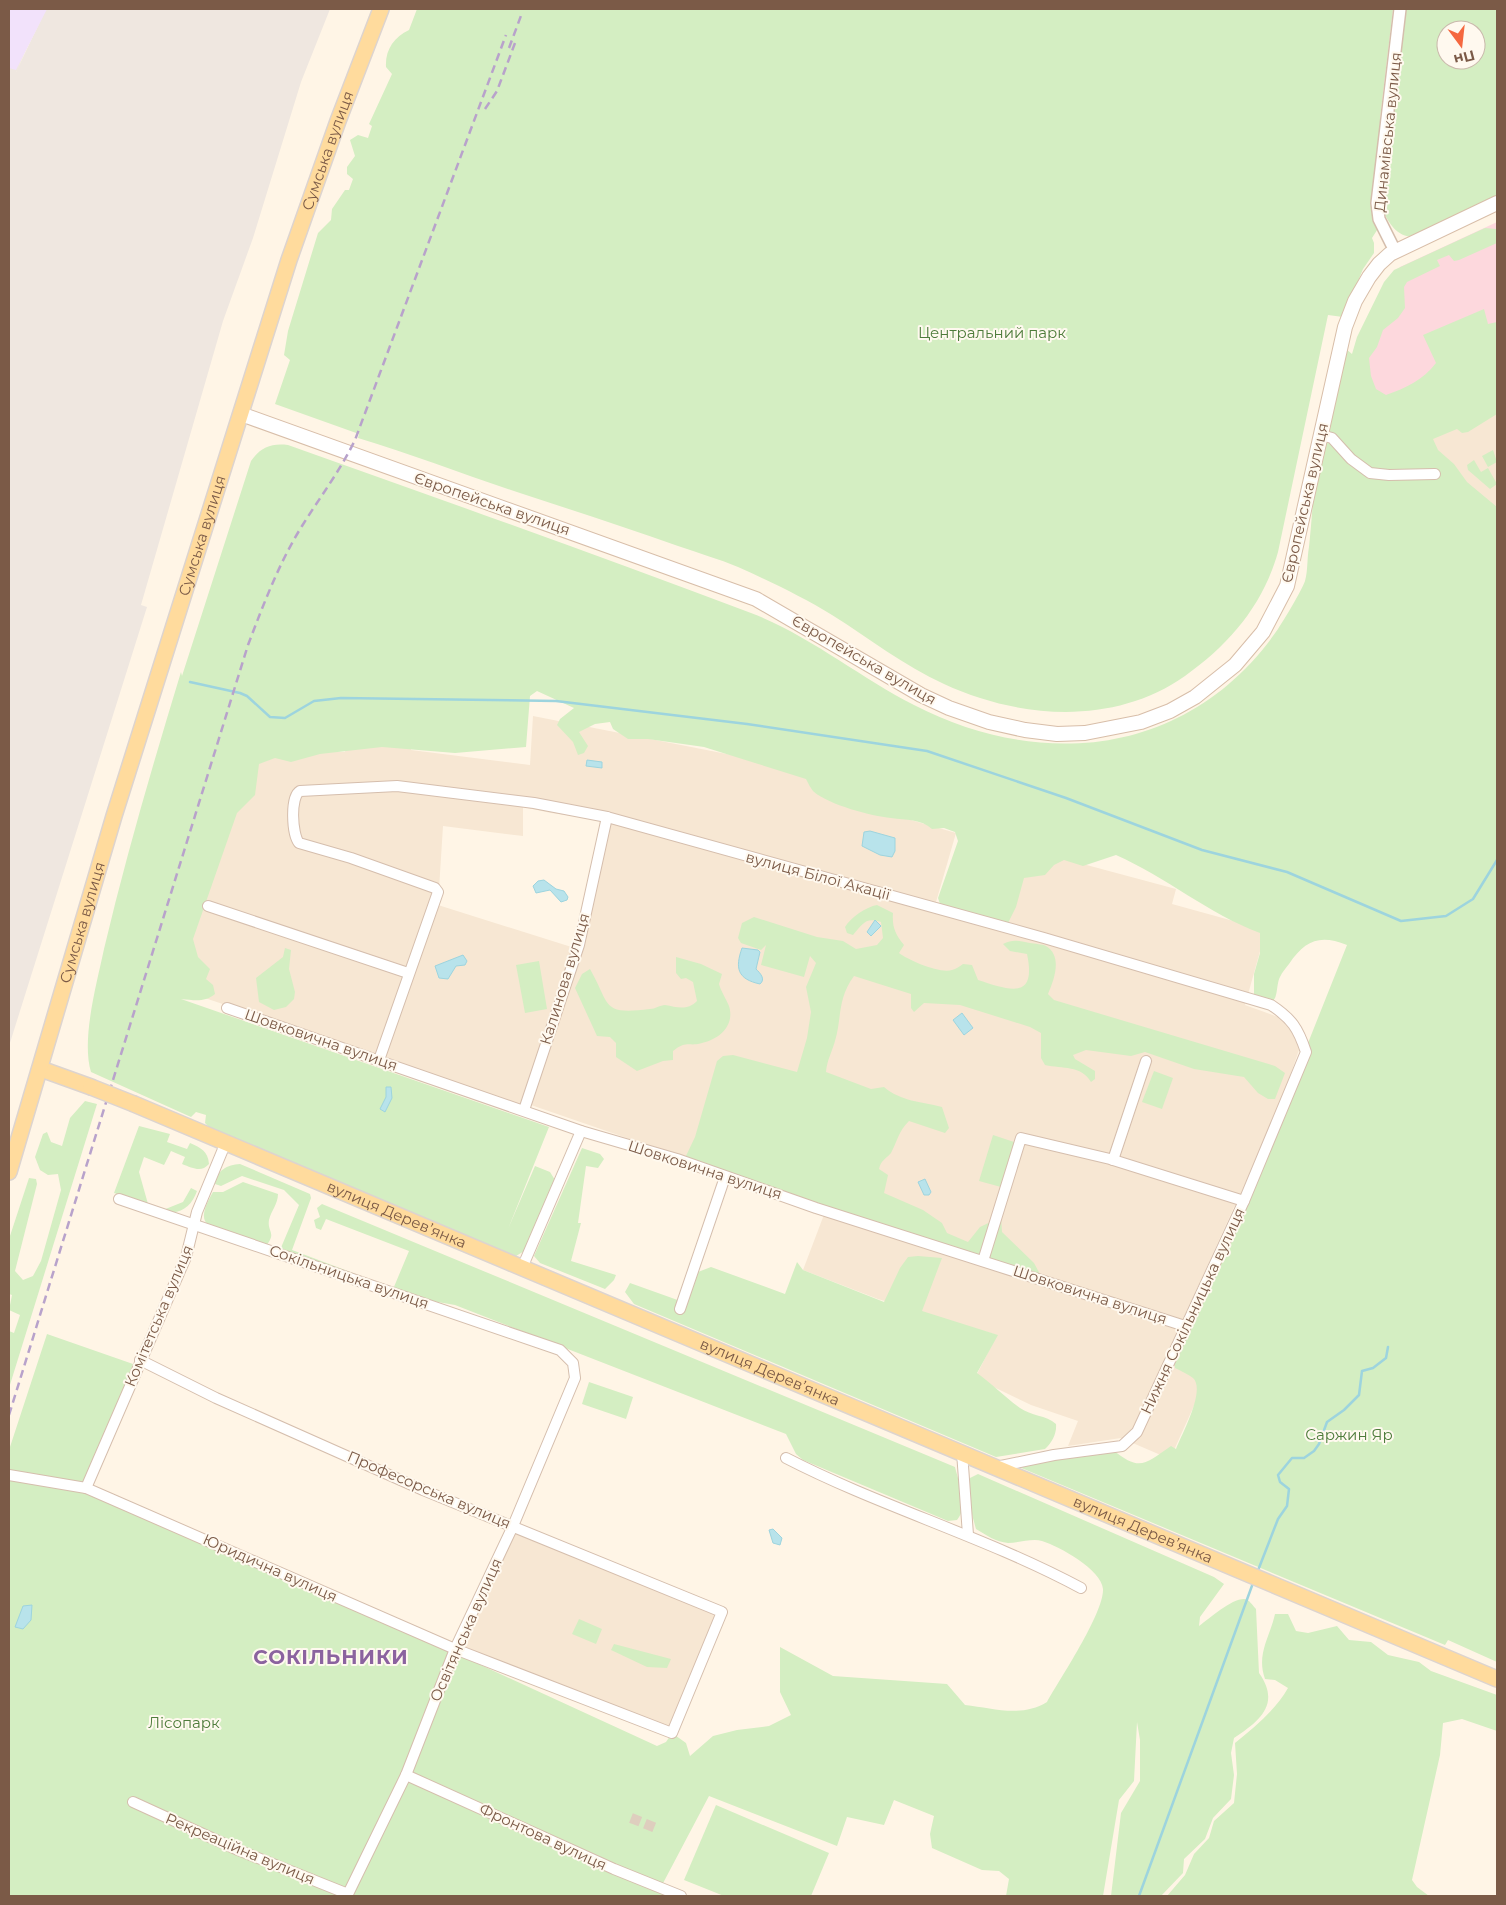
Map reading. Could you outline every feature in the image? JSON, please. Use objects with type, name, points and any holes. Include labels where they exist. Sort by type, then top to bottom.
[{"type":"main road","name":"Сумська вулиця","points":[[9,1172],[41,1069],[114,816],[289,260],[338,121],[381,9]]},
{"type":"main road","name":"Європейська вулиця","points":[[241,414],[741,593],[770,606],[936,703],[998,724],[1057,734],[1113,729],[1141,722],[1170,711],[1195,697],[1235,665],[1263,632],[1288,586],[1340,344],[1350,313],[1375,268],[1395,251],[1497,203]]},
{"type":"main road","name":"вулиця Дерев’янка","points":[[41,1069],[91,1086],[226,1142],[1497,1679]]},
{"type":"street","name":"Динамівська вулиця","points":[[1395,251],[1379,219],[1377,203],[1400,9]]},
{"type":"street","points":[[1321,435],[1332,438],[1351,459],[1370,473],[1389,475],[1435,474]]},
{"type":"street","name":"вулиця Білої Акації","points":[[408,973],[438,896],[435,888],[352,858],[298,843],[294,833],[294,798],[297,792],[312,789],[397,786],[534,803],[607,818],[1249,997],[1271,1005],[1288,1016],[1300,1033],[1306,1052]]},
{"type":"street","name":"Калинова вулиця","points":[[524,1110],[579,945],[607,818]]},
{"type":"street","points":[[208,906],[408,973],[379,1060]]},
{"type":"street","name":"Шовковична вулиця","points":[[227,1008],[581,1131],[677,1159],[725,1177],[1184,1326]]},
{"type":"street","name":"Нижня Сокільницька вулиця","points":[[996,1467],[1054,1455],[1122,1446],[1132,1439],[1244,1201],[1306,1052]]},
{"type":"street","points":[[1113,1160],[1146,1061]]},
{"type":"street","points":[[522,1268],[581,1131]]},
{"type":"street","points":[[983,1261],[1021,1138],[1113,1160],[1244,1201]]},
{"type":"street","name":"Комітетська вулиця","points":[[86,1488],[186,1257],[194,1224],[226,1142]]},
{"type":"street","points":[[680,1309],[725,1177]]},
{"type":"street","name":"Сокільницька вулиця","points":[[119,1200],[560,1350],[573,1363]]},
{"type":"street","name":"Професорська вулиця","points":[[140,1360],[423,1490],[722,1612]]},
{"type":"street","name":"Освітянська вулиця","points":[[348,1894],[406,1775],[455,1649],[513,1526],[575,1378],[573,1363]]},
{"type":"street","points":[[962,1452],[968,1536]]},
{"type":"street","points":[[786,1458],[815,1473],[968,1536],[1081,1588]]},
{"type":"street","name":"Юридична вулиця","points":[[9,1475],[86,1488],[455,1649],[672,1733],[722,1612]]},
{"type":"street","name":"Фронтова вулиця","points":[[406,1775],[614,1869],[681,1896]]},
{"type":"street","name":"Рекреаційна вулиця","points":[[133,1802],[238,1850],[348,1894]]},
{"type":"shaded area","points":[[9,9],[44,9],[16,72],[46,9],[330,9],[301,82],[253,238],[223,321],[141,605],[147,607],[9,1046]]},
{"type":"shaded area","points":[[9,9],[47,9],[16,70],[9,68]]},
{"type":"shaded area","points":[[1497,222],[1497,403],[1410,445],[1355,357],[1400,267]]},
{"type":"shaded area","points":[[1497,403],[1497,516],[1410,445]]},
{"type":"shaded area","points":[[533,716],[737,756],[818,778],[814,792],[956,833],[936,902],[1007,920],[1027,849],[1176,889],[1172,904],[1266,930],[1245,1005],[1278,1017],[1294,1032],[1299,1050],[1270,1133],[1244,1196],[1234,1207],[1177,1333],[1220,1348],[1170,1459],[1121,1438],[1068,1446],[1078,1421],[1031,1405],[975,1378],[997,1335],[878,1299],[803,1270],[825,1212],[685,1158],[531,1105],[521,1105],[199,996],[174,976],[256,752],[345,752],[347,745],[411,744],[411,750],[530,765]],"holes":[[[523,807],[602,820],[581,950],[438,905],[443,826],[523,836]]]},
{"type":"shaded area","points":[[513,1526],[722,1612],[672,1733],[458,1649]]},
{"type":"green space","name":"Центральний парк","points":[[417,9],[1393,9],[1380,118],[1384,130],[1379,227],[1372,238],[1374,253],[1363,269],[1343,317],[1328,315],[1278,552],[1272,571],[1263,589],[1243,622],[1216,651],[1185,676],[1157,692],[1128,703],[1098,710],[1066,712],[1004,705],[973,696],[929,677],[821,608],[738,567],[358,438],[359,434],[275,404],[290,360],[284,355],[288,331],[318,233],[331,220],[332,209],[345,190],[349,190],[353,179],[347,174],[347,167],[355,156],[350,140],[358,135],[368,138],[372,126],[369,124],[392,74],[386,67],[387,55],[395,40],[409,30]]},
{"type":"green space","points":[[1405,9],[1497,9],[1497,203],[1441,228],[1414,237],[1398,232],[1382,208]]},
{"type":"green space","name":"Саржин Яр","points":[[1485,228],[1496,229],[1497,243],[1459,260],[1454,261],[1449,255],[1437,260],[1440,266],[1407,282],[1404,287],[1405,308],[1398,318],[1383,330],[1377,347],[1369,358],[1371,376],[1376,389],[1386,395],[1414,383],[1436,363],[1423,335],[1484,309],[1488,324],[1497,322],[1497,414],[1468,432],[1462,433],[1457,429],[1433,439],[1438,450],[1454,464],[1467,482],[1497,507],[1497,1662],[1448,1640],[1445,1645],[1019,1467],[1021,1464],[1113,1450],[1130,1461],[1142,1463],[1171,1446],[1176,1449],[1192,1412],[1197,1392],[1193,1378],[1175,1368],[1174,1359],[1232,1234],[1347,945],[1329,940],[1321,940],[1307,945],[1301,949],[1282,973],[1273,1001],[1263,1000],[1254,994],[1254,974],[1260,953],[1260,933],[1223,916],[1116,855],[1083,866],[1064,860],[1054,865],[1045,875],[1024,878],[1016,907],[1007,925],[940,904],[938,898],[958,841],[955,832],[944,828],[932,829],[923,823],[913,820],[883,817],[851,809],[821,797],[813,791],[806,779],[704,747],[648,739],[628,739],[613,729],[610,722],[595,724],[579,732],[588,746],[584,753],[578,755],[573,742],[557,725],[560,719],[574,708],[537,691],[530,696],[526,747],[455,753],[382,747],[320,754],[291,762],[275,758],[259,764],[255,795],[237,813],[193,939],[198,957],[210,969],[206,979],[213,985],[215,994],[203,1000],[181,999],[549,1127],[508,1229],[535,1166],[550,1172],[555,1180],[526,1250],[516,1256],[211,1129],[205,1123],[206,1115],[196,1112],[191,1117],[91,1072],[88,1059],[88,1044],[94,994],[112,914],[150,776],[181,672],[182,676],[251,461],[263,449],[271,445],[288,445],[751,613],[814,644],[873,682],[914,705],[963,726],[1013,739],[1063,744],[1112,739],[1159,726],[1203,703],[1243,671],[1278,629],[1305,581],[1321,436],[1346,349],[1352,354],[1357,337],[1384,282],[1394,270]]},
{"type":"green space","points":[[1493,450],[1497,462],[1488,467],[1482,456]]},
{"type":"green space","points":[[1474,460],[1481,472],[1488,468],[1497,484],[1490,489],[1468,470],[1467,465]]},
{"type":"green space","points":[[877,905],[893,913],[895,930],[904,945],[899,953],[903,956],[924,966],[947,971],[963,964],[972,965],[978,980],[1000,987],[1010,989],[1024,986],[1028,979],[1029,969],[1027,954],[1010,951],[1003,944],[1016,941],[1046,946],[1051,950],[1056,962],[1053,982],[1048,994],[1054,1000],[1275,1066],[1285,1073],[1275,1099],[1268,1099],[1258,1093],[1244,1077],[1194,1069],[1145,1052],[1131,1056],[1086,1050],[1073,1055],[1075,1059],[1095,1071],[1095,1079],[1091,1082],[1077,1070],[1045,1065],[1041,1058],[1041,1033],[1030,1027],[960,1005],[924,1003],[914,1012],[911,1008],[911,994],[854,976],[842,1001],[837,1033],[826,1072],[871,1089],[884,1087],[898,1096],[942,1107],[949,1128],[945,1133],[909,1121],[905,1125],[891,1153],[882,1162],[879,1169],[888,1175],[884,1193],[923,1210],[942,1223],[947,1233],[968,1242],[980,1227],[1001,1217],[1002,1232],[1034,1263],[1041,1276],[841,1214],[685,1158],[695,1137],[717,1061],[723,1056],[733,1055],[797,1072],[807,1038],[811,1012],[806,987],[816,963],[810,956],[804,977],[761,965],[766,945],[761,950],[741,943],[738,938],[742,923],[754,917],[817,937],[843,941],[856,949],[877,945],[883,938],[881,922],[871,920],[865,922],[853,935],[847,933],[845,927],[859,913]]},
{"type":"green space","points":[[285,948],[291,950],[289,969],[295,992],[294,999],[286,1007],[274,1010],[259,1002],[256,978],[283,957]]},
{"type":"green space","points":[[676,957],[701,964],[722,974],[719,984],[729,1006],[730,1019],[728,1025],[720,1035],[709,1041],[688,1044],[673,1051],[673,1060],[663,1061],[637,1071],[616,1057],[616,1043],[610,1037],[597,1036],[575,988],[582,974],[590,969],[605,999],[615,1009],[634,1011],[665,1005],[686,1007],[697,1001],[693,982],[686,978],[681,979],[676,973]]},
{"type":"green space","points":[[539,961],[547,1009],[525,1013],[516,965]]},
{"type":"green space","points":[[1154,1071],[1173,1078],[1162,1109],[1142,1102]]},
{"type":"green space","points":[[85,1101],[97,1104],[9,1388],[9,1331],[14,1333],[20,1315],[9,1310],[12,1295],[9,1294],[9,1239],[29,1178],[36,1179],[37,1184],[15,1271],[23,1280],[33,1276],[41,1261],[61,1190],[58,1174],[48,1175],[40,1170],[35,1157],[43,1134],[47,1132],[51,1142],[62,1146],[70,1118]]},
{"type":"green space","points":[[139,1126],[170,1134],[167,1142],[187,1149],[190,1143],[203,1150],[209,1164],[200,1169],[190,1167],[182,1164],[185,1157],[171,1151],[164,1165],[144,1157],[139,1172],[148,1204],[114,1193]]},
{"type":"green space","points":[[993,1135],[1014,1142],[1001,1187],[979,1181]]},
{"type":"green space","points":[[582,1148],[600,1154],[604,1159],[598,1168],[586,1166],[578,1223],[581,1223],[571,1261],[616,1275],[614,1280],[605,1289],[540,1263],[534,1256]]},
{"type":"green space","points":[[240,1164],[310,1194],[311,1198],[292,1250],[361,1276],[360,1279],[280,1250],[299,1205],[284,1190],[242,1176],[221,1186],[215,1184],[218,1175],[223,1169]]},
{"type":"green space","points":[[243,1182],[278,1194],[269,1220],[271,1238],[266,1246],[224,1233],[205,1221],[205,1210],[213,1192],[223,1192]]},
{"type":"green space","points":[[191,1188],[197,1191],[192,1201],[184,1209],[174,1212],[163,1210],[183,1202]]},
{"type":"green space","points":[[322,1204],[955,1467],[963,1502],[961,1514],[957,1520],[948,1521],[803,1460],[796,1454],[786,1434],[455,1305],[391,1294],[409,1251],[326,1219],[321,1230],[316,1228],[314,1220],[320,1217],[317,1208]]},
{"type":"green space","points":[[908,1257],[942,1258],[922,1311],[998,1335],[977,1373],[1020,1408],[1056,1424],[1054,1438],[1045,1449],[996,1457],[634,1304],[625,1292],[630,1283],[686,1303],[698,1272],[711,1267],[785,1294],[797,1262],[803,1270],[884,1302],[900,1268]]},
{"type":"green space","name":"Лісопарк","points":[[47,1334],[133,1364],[86,1488],[657,1746],[666,1742],[672,1733],[686,1743],[690,1756],[713,1736],[737,1730],[769,1726],[791,1715],[780,1692],[780,1647],[833,1676],[947,1684],[965,1705],[1017,1711],[1037,1707],[1047,1702],[1080,1646],[1096,1614],[1103,1589],[1101,1582],[1088,1567],[1069,1553],[1042,1541],[1008,1543],[991,1538],[976,1529],[970,1504],[969,1485],[970,1478],[978,1474],[1214,1577],[1224,1584],[1200,1617],[1199,1626],[1233,1602],[1244,1599],[1249,1601],[1256,1609],[1259,1673],[1268,1694],[1268,1703],[1259,1718],[1234,1738],[1231,1753],[1234,1775],[1231,1799],[1213,1818],[1205,1839],[1184,1859],[1183,1873],[1161,1896],[1111,1896],[1121,1813],[1140,1781],[1140,1740],[1137,1722],[1134,1781],[1119,1800],[1103,1896],[1006,1896],[1009,1879],[999,1871],[982,1870],[932,1848],[930,1834],[934,1816],[894,1800],[884,1825],[847,1817],[837,1846],[709,1796],[661,1887],[676,1896],[9,1896],[9,1450]]},
{"type":"green space","points":[[589,1382],[633,1397],[626,1419],[582,1404]]},
{"type":"green space","points":[[1275,1614],[1288,1614],[1296,1631],[1308,1633],[1337,1626],[1349,1640],[1371,1642],[1388,1655],[1419,1662],[1431,1671],[1497,1695],[1497,1731],[1462,1719],[1443,1723],[1440,1755],[1412,1880],[1417,1887],[1429,1896],[1167,1896],[1185,1875],[1194,1854],[1209,1838],[1214,1821],[1234,1803],[1237,1774],[1235,1743],[1271,1711],[1288,1688],[1275,1680],[1265,1679],[1263,1670],[1263,1654]]},
{"type":"green space","points":[[579,1619],[602,1629],[596,1644],[572,1634]]},
{"type":"green space","points":[[614,1644],[671,1659],[667,1668],[647,1667],[611,1650]]},
{"type":"green space","points":[[716,1805],[829,1853],[811,1896],[724,1896],[684,1880]]},
{"type":"water","points":[[587,760],[602,762],[602,768],[586,766]]},
{"type":"water","points":[[870,831],[895,838],[895,851],[892,857],[880,855],[862,846],[864,832]]},
{"type":"water","points":[[544,880],[556,889],[564,891],[568,897],[567,900],[561,902],[550,890],[536,893],[533,886],[538,881]]},
{"type":"water","points":[[875,920],[881,926],[871,936],[867,932]]},
{"type":"water","points":[[742,948],[758,950],[760,952],[756,969],[761,974],[762,982],[760,984],[746,979],[740,972],[739,961]]},
{"type":"water","points":[[463,955],[467,961],[465,965],[456,966],[448,979],[439,978],[435,966]]},
{"type":"water","points":[[962,1013],[973,1028],[964,1035],[953,1020]]},
{"type":"water","points":[[386,1087],[391,1087],[392,1098],[385,1112],[380,1109],[386,1097]]},
{"type":"water","points":[[925,1179],[931,1192],[929,1195],[924,1195],[918,1182]]},
{"type":"water","points":[[773,1529],[782,1538],[780,1545],[773,1543],[769,1530]]},
{"type":"water","points":[[32,1605],[31,1620],[23,1629],[15,1627],[23,1606]]},
{"type":"waterway","points":[[190,682],[247,696],[270,717],[285,718],[314,701],[341,698],[556,701],[747,724],[927,751],[1066,798],[1202,850],[1287,872],[1401,921],[1446,916],[1473,899],[1497,860]]},
{"type":"waterway","points":[[1257,1573],[1278,1519],[1287,1506],[1289,1489],[1280,1482],[1278,1475],[1292,1458],[1304,1458],[1314,1451],[1319,1444],[1327,1422],[1344,1410],[1359,1395],[1362,1371],[1373,1368],[1386,1358],[1388,1347]]},
{"type":"waterway","points":[[1139,1896],[1253,1583]]},
{"type":"tunnel","points":[[631,1818],[656,1828]]},
{"type":"railway","points":[[509,48],[522,13]]},
{"type":"railway","points":[[9,1415],[248,645],[286,554],[355,440],[506,35]]},
{"type":"railway","points":[[485,109],[497,91],[515,43]]},
{"type":"district","name":"СОКІЛЬНИКИ","points":[[331,1657]]}]
